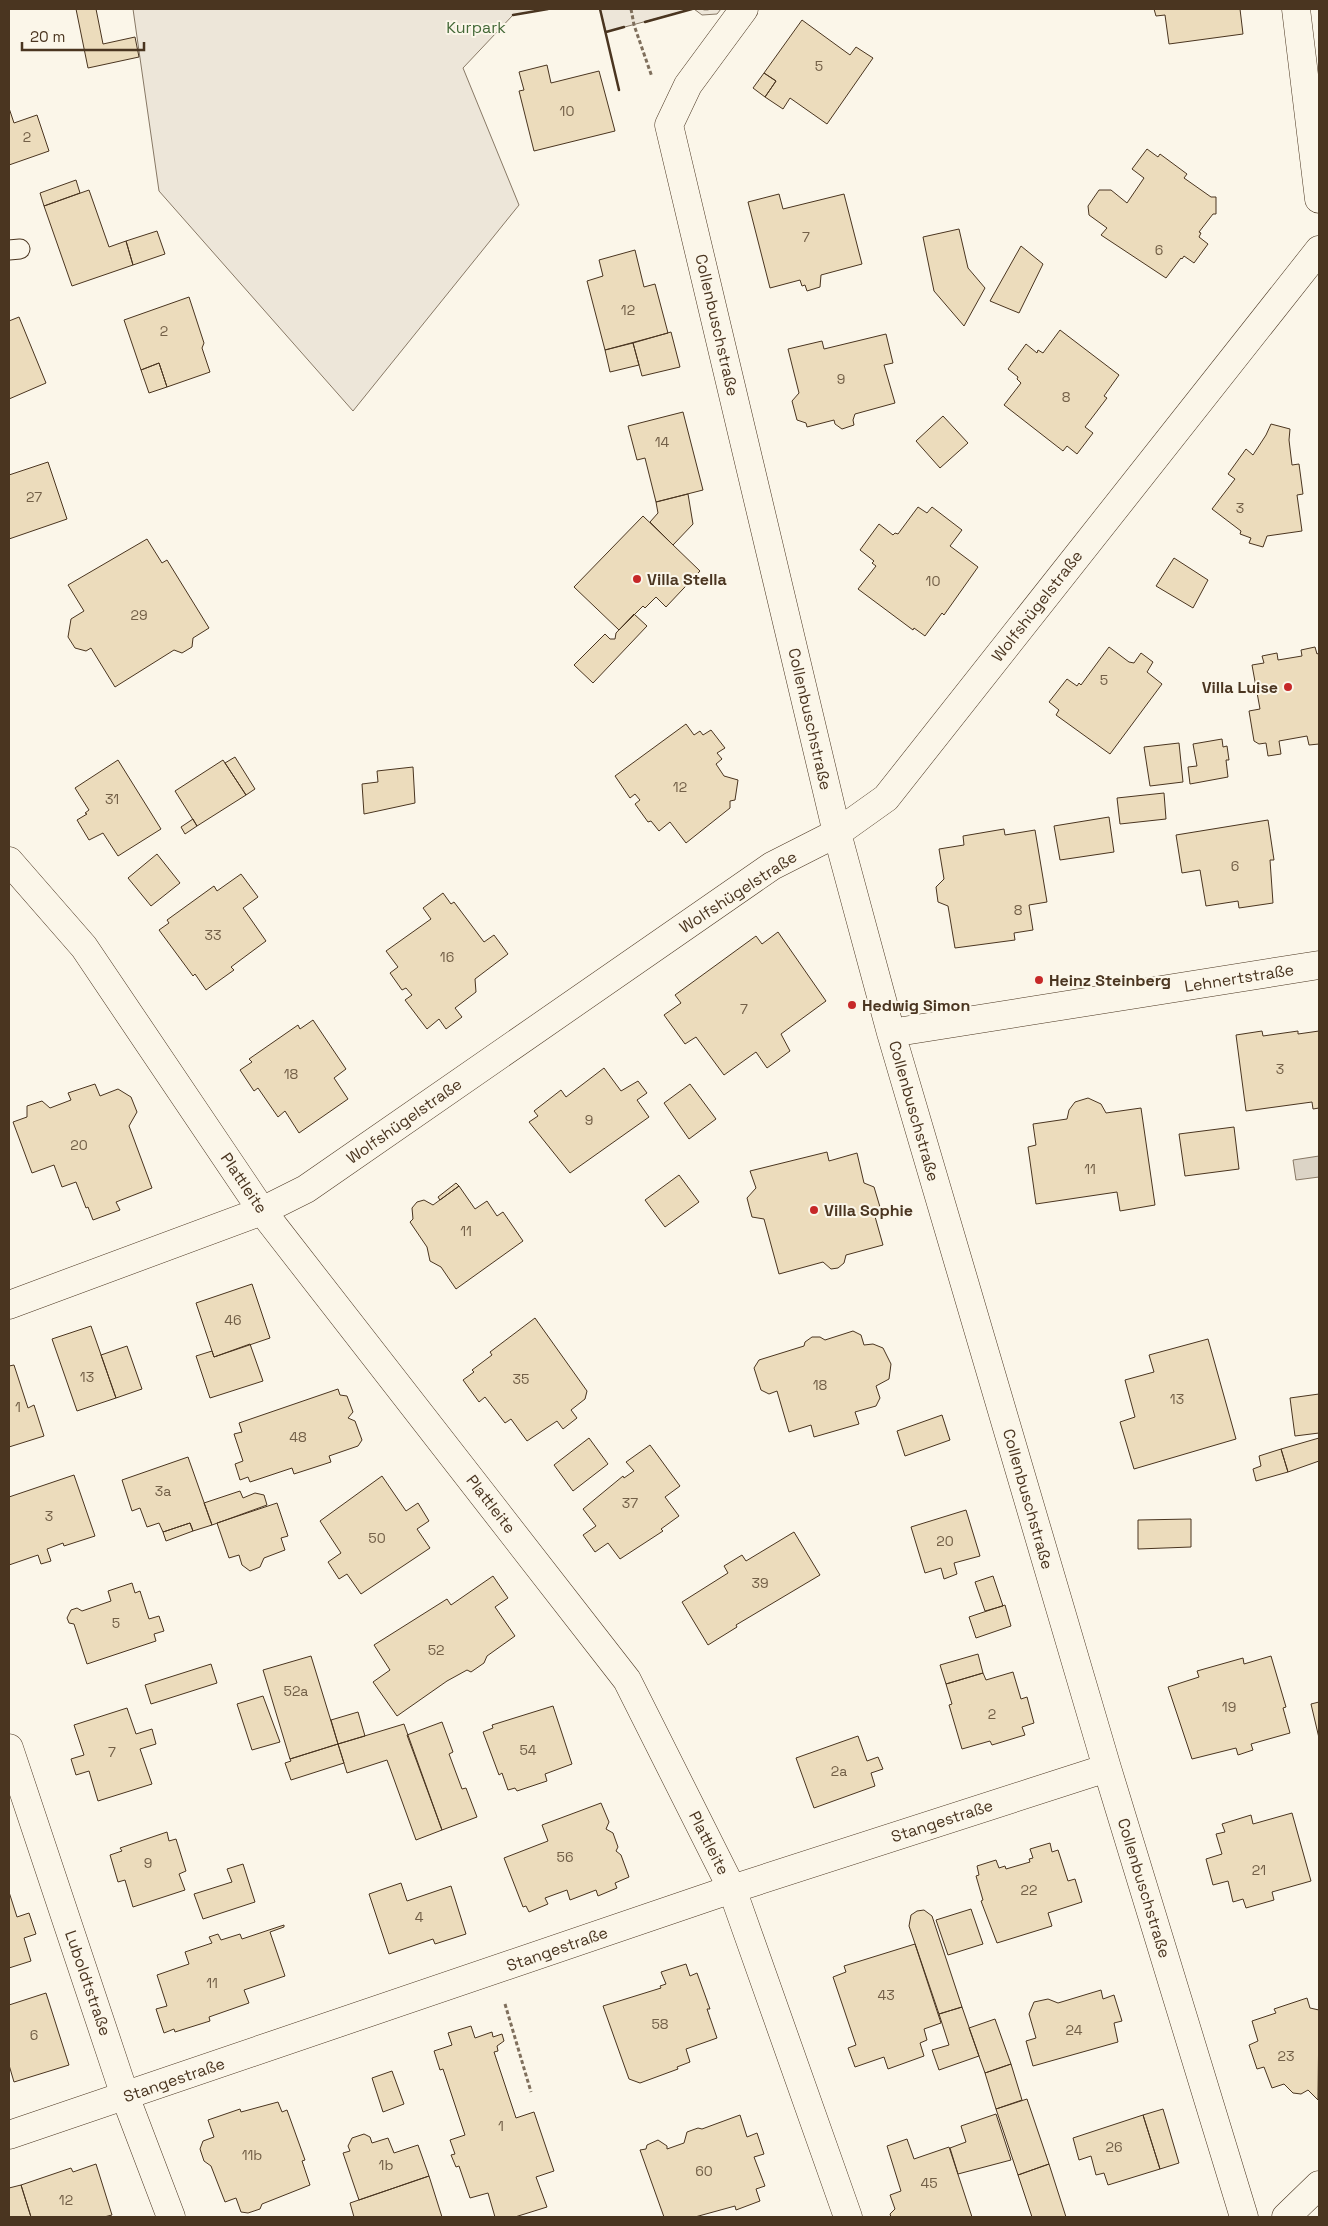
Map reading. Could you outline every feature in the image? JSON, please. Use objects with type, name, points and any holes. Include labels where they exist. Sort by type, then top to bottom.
[{"type":"street","name":"Collenbuschstraße","points":[[744,9],[688,84],[669,125],[837,833],[892,1033],[1107,1768],[1244,2217]]},
{"type":"street","points":[[1296,9],[1319,198]]},
{"type":"street","name":"Wolfshügelstraße","points":[[9,1306],[262,1211],[306,1189],[772,866],[837,833],[886,798],[1319,250]]},
{"type":"street","name":"Plattleite","points":[[9,861],[84,946],[262,1211],[627,1680],[732,1889],[848,2217]]},
{"type":"street","name":"Lehnertstraße","points":[[892,1033],[1319,965]]},
{"type":"street","name":"Luboldtstraße","points":[[9,1748],[125,2096],[171,2217]]},
{"type":"street","name":"Stangestraße","points":[[9,2135],[732,1889],[1107,1768]]},
{"type":"street","points":[[1286,2217],[1319,2185]]},
{"type":"path","points":[[631,9],[634,25]]},
{"type":"path","points":[[495,1971],[531,2092]]},
{"type":"green space","name":"Kurpark","points":[[133,9],[548,9],[513,15],[463,68],[519,205],[353,411],[159,191]]},
{"type":"green space","points":[[600,9],[692,9],[606,32]]},
{"type":"green space","points":[[694,9],[721,9],[717,14],[702,15]]},
{"type":"shaded area","points":[[1319,1156],[1319,1177],[1296,1180],[1293,1160]]},
{"type":"building","points":[[76,9],[96,9],[103,44],[135,37],[139,57],[88,68]]},
{"type":"building","points":[[1154,9],[1240,9],[1243,34],[1169,44],[1165,15],[1156,16]]},
{"type":"building","points":[[802,20],[850,55],[856,47],[873,58],[827,124],[790,98],[783,109],[765,97],[776,81],[764,73]]},
{"type":"building","points":[[547,65],[551,83],[599,71],[615,131],[534,151],[519,91],[524,90],[519,72]]},
{"type":"building","points":[[764,73],[776,81],[765,97],[753,88]]},
{"type":"building","points":[[9,108],[14,123],[37,115],[49,151],[9,165]]},
{"type":"building","points":[[1147,149],[1158,157],[1160,154],[1187,174],[1184,178],[1211,197],[1216,197],[1216,214],[1213,214],[1199,232],[1201,233],[1199,237],[1208,244],[1194,263],[1184,256],[1181,258],[1166,278],[1101,235],[1107,228],[1089,215],[1088,206],[1099,190],[1111,190],[1127,203],[1144,178],[1132,169]]},
{"type":"building","points":[[76,180],[80,193],[44,206],[40,193]]},
{"type":"building","points":[[89,190],[109,247],[126,241],[133,265],[72,286],[44,206]]},
{"type":"building","points":[[779,194],[783,209],[844,194],[862,264],[821,275],[820,287],[807,291],[805,285],[802,286],[800,280],[770,288],[748,202]]},
{"type":"building","points":[[959,229],[968,268],[985,288],[964,326],[934,291],[923,237]]},
{"type":"building","points":[[157,231],[165,254],[133,265],[126,241]]},
{"type":"building","points":[[1021,246],[1043,264],[1019,313],[990,301]]},
{"type":"building","points":[[635,250],[644,287],[655,284],[668,333],[605,350],[587,281],[603,276],[599,260]]},
{"type":"building","points":[[189,297],[204,343],[202,348],[210,372],[167,387],[159,363],[141,370],[124,320]]},
{"type":"building","points":[[19,317],[46,383],[9,399],[9,321]]},
{"type":"building","points":[[1060,330],[1119,375],[1104,396],[1107,398],[1085,427],[1093,433],[1077,454],[1067,446],[1063,451],[1004,405],[1021,383],[1017,379],[1018,377],[1008,369],[1026,344],[1037,353],[1038,350],[1043,353]]},
{"type":"building","points":[[671,332],[680,367],[642,376],[633,343]]},
{"type":"building","points":[[886,334],[893,363],[884,365],[895,403],[855,414],[854,425],[842,429],[835,424],[834,420],[807,427],[806,423],[797,420],[792,401],[799,393],[788,349],[822,341],[824,349]]},
{"type":"building","points":[[633,343],[639,365],[610,372],[605,350]]},
{"type":"building","points":[[159,363],[167,387],[149,393],[141,370]]},
{"type":"building","points":[[683,412],[703,490],[656,502],[645,458],[637,460],[628,426]]},
{"type":"building","points":[[943,416],[968,443],[940,468],[916,441]]},
{"type":"building","points":[[1271,424],[1290,429],[1289,440],[1292,465],[1299,464],[1303,494],[1297,495],[1302,531],[1267,536],[1263,547],[1249,543],[1251,538],[1240,534],[1241,531],[1212,509],[1235,479],[1228,474],[1246,449],[1253,455]]},
{"type":"building","points":[[48,462],[67,519],[9,539],[9,475]]},
{"type":"building","points":[[688,494],[693,524],[673,545],[650,522],[658,513],[656,502]]},
{"type":"building","points":[[918,507],[927,513],[932,507],[962,530],[950,546],[978,567],[944,615],[942,613],[925,636],[914,628],[913,630],[858,589],[876,566],[872,563],[874,561],[860,550],[879,524],[893,535],[895,533],[898,534]]},
{"type":"building","name":"Villa Stella","points":[[643,516],[700,571],[666,607],[656,597],[645,608],[643,606],[619,630],[574,587]]},
{"type":"building","points":[[147,539],[162,563],[167,560],[209,628],[193,638],[192,647],[182,653],[174,650],[115,687],[91,648],[86,651],[75,648],[68,637],[71,619],[84,611],[68,585]]},
{"type":"building","points":[[1174,558],[1208,580],[1193,608],[1156,586]]},
{"type":"building","points":[[634,614],[647,626],[593,683],[574,665],[605,634],[610,639],[615,639],[616,633]]},
{"type":"building","points":[[1109,647],[1129,662],[1134,663],[1141,653],[1153,662],[1147,672],[1162,684],[1110,754],[1056,715],[1059,710],[1049,702],[1067,679],[1077,686],[1079,683],[1081,685]]},
{"type":"building","name":"Villa Luise","points":[[1315,647],[1317,654],[1319,653],[1319,744],[1309,745],[1307,736],[1279,741],[1281,754],[1268,756],[1266,743],[1259,744],[1254,741],[1249,711],[1260,709],[1252,665],[1264,663],[1262,656],[1277,653],[1278,660],[1302,656],[1301,650]]},
{"type":"building","points":[[686,724],[694,735],[700,731],[703,735],[711,730],[725,748],[717,753],[722,759],[716,764],[724,776],[738,780],[735,800],[730,801],[730,808],[686,843],[670,822],[659,831],[651,821],[648,822],[635,804],[640,800],[635,794],[630,798],[615,776]]},
{"type":"building","points":[[1222,739],[1223,747],[1227,746],[1229,760],[1226,760],[1228,777],[1190,784],[1188,767],[1197,766],[1193,744]]},
{"type":"building","points":[[1179,743],[1183,782],[1150,786],[1144,747]]},
{"type":"building","points":[[235,757],[255,789],[246,795],[225,763]]},
{"type":"building","points":[[118,760],[161,829],[118,856],[103,833],[89,840],[77,820],[87,814],[85,813],[89,810],[75,788]]},
{"type":"building","points":[[223,760],[246,795],[197,826],[175,791]]},
{"type":"building","points":[[413,767],[415,803],[364,814],[362,784],[378,782],[377,771]]},
{"type":"building","points":[[1164,793],[1166,819],[1120,824],[1117,798]]},
{"type":"building","points":[[1109,817],[1114,852],[1060,860],[1054,826]]},
{"type":"building","points":[[193,819],[197,826],[185,834],[181,827]]},
{"type":"building","points":[[1268,820],[1274,860],[1270,860],[1273,903],[1239,908],[1238,901],[1206,906],[1200,870],[1182,873],[1176,835]]},
{"type":"building","points":[[1004,829],[1005,835],[1035,830],[1047,902],[1029,905],[1033,930],[1014,933],[1015,940],[955,948],[948,906],[938,902],[936,887],[944,879],[939,849],[964,845],[963,836]]},
{"type":"building","points":[[157,854],[180,883],[151,906],[128,878]]},
{"type":"building","points":[[241,874],[258,897],[243,908],[266,941],[231,967],[234,970],[206,990],[195,974],[193,976],[159,930],[169,923],[167,920],[214,886],[217,891]]},
{"type":"building","points":[[443,893],[451,904],[454,902],[484,942],[494,935],[508,954],[475,979],[476,992],[455,1008],[462,1017],[446,1029],[439,1019],[427,1029],[405,1000],[412,995],[406,988],[402,990],[390,973],[398,967],[386,951],[431,919],[423,908]]},
{"type":"building","points":[[778,932],[826,1001],[781,1034],[790,1051],[767,1068],[756,1052],[724,1075],[696,1037],[685,1044],[664,1015],[681,1003],[675,995],[756,936],[762,944]]},
{"type":"building","points":[[313,1020],[346,1069],[334,1078],[348,1099],[299,1133],[285,1111],[278,1117],[258,1088],[254,1091],[240,1070],[252,1062],[249,1059],[298,1025],[300,1029]]},
{"type":"building","points":[[1262,1031],[1263,1036],[1298,1031],[1298,1034],[1319,1031],[1319,1108],[1313,1109],[1312,1102],[1246,1111],[1236,1035]]},
{"type":"building","points":[[604,1068],[621,1091],[638,1081],[647,1093],[637,1100],[649,1117],[570,1173],[529,1122],[538,1116],[534,1111],[561,1090],[566,1097]]},
{"type":"building","points":[[95,1084],[100,1096],[118,1089],[131,1097],[137,1112],[129,1126],[152,1188],[116,1202],[120,1210],[93,1220],[76,1182],[62,1187],[54,1165],[32,1173],[13,1122],[27,1117],[27,1106],[42,1101],[50,1108],[71,1100],[68,1093]]},
{"type":"building","points":[[690,1084],[716,1119],[689,1139],[664,1103]]},
{"type":"building","points":[[1088,1098],[1101,1104],[1106,1113],[1141,1108],[1155,1205],[1120,1211],[1117,1192],[1036,1204],[1028,1147],[1036,1145],[1033,1124],[1067,1119],[1069,1110],[1075,1102]]},
{"type":"building","points":[[1234,1127],[1239,1169],[1185,1176],[1179,1134]]},
{"type":"building","name":"Villa Sophie","points":[[827,1152],[829,1161],[857,1153],[864,1183],[874,1187],[880,1207],[874,1213],[883,1245],[846,1255],[844,1263],[838,1268],[831,1269],[823,1262],[779,1274],[764,1219],[752,1217],[747,1198],[756,1188],[750,1171]]},
{"type":"building","points":[[679,1175],[699,1202],[665,1227],[645,1200]]},
{"type":"building","points":[[456,1183],[459,1186],[440,1200],[438,1197]]},
{"type":"building","points":[[459,1186],[475,1209],[487,1201],[497,1216],[503,1212],[523,1241],[456,1289],[441,1267],[430,1261],[427,1247],[410,1222],[413,1219],[412,1208],[417,1202],[424,1200],[433,1205]]},
{"type":"building","points":[[252,1284],[270,1338],[214,1357],[196,1303]]},
{"type":"building","points":[[535,1318],[587,1391],[585,1399],[571,1410],[577,1418],[563,1429],[557,1421],[527,1441],[511,1419],[505,1423],[485,1397],[479,1402],[463,1380],[474,1372],[472,1370],[492,1355],[490,1352]]},
{"type":"building","points":[[91,1326],[116,1398],[77,1411],[52,1339]]},
{"type":"building","points":[[853,1331],[861,1335],[864,1345],[873,1344],[883,1348],[891,1364],[889,1379],[876,1386],[880,1398],[876,1406],[855,1412],[859,1424],[814,1437],[811,1425],[789,1432],[777,1391],[769,1394],[761,1390],[754,1368],[759,1360],[804,1346],[805,1342],[812,1337],[820,1337],[825,1340]]},
{"type":"building","points":[[1208,1339],[1236,1439],[1134,1469],[1120,1422],[1135,1417],[1125,1380],[1154,1372],[1149,1355]]},
{"type":"building","points":[[250,1344],[263,1381],[210,1398],[196,1356],[212,1351],[214,1357]]},
{"type":"building","points":[[127,1346],[142,1389],[116,1398],[101,1355]]},
{"type":"building","points":[[14,1365],[28,1408],[34,1405],[44,1436],[9,1447],[9,1366]]},
{"type":"building","points":[[338,1389],[340,1395],[347,1396],[353,1412],[348,1418],[355,1421],[362,1440],[358,1446],[329,1456],[331,1462],[294,1474],[292,1468],[250,1482],[248,1477],[240,1480],[235,1464],[243,1461],[234,1434],[242,1432],[239,1423]]},
{"type":"building","points":[[1319,1394],[1319,1433],[1295,1436],[1290,1398]]},
{"type":"building","points":[[942,1415],[950,1440],[905,1456],[897,1431]]},
{"type":"building","points":[[589,1438],[608,1464],[573,1491],[554,1465]]},
{"type":"building","points":[[1319,1438],[1319,1461],[1288,1472],[1281,1449]]},
{"type":"building","points":[[650,1445],[680,1486],[665,1497],[679,1516],[661,1529],[663,1531],[620,1559],[608,1543],[595,1552],[583,1535],[596,1526],[583,1509],[623,1476],[624,1478],[634,1471],[626,1462]]},
{"type":"building","points":[[1281,1449],[1288,1472],[1256,1481],[1253,1469],[1261,1466],[1259,1456]]},
{"type":"building","points":[[188,1457],[212,1525],[193,1531],[190,1523],[163,1532],[159,1523],[147,1527],[140,1508],[132,1511],[122,1480]]},
{"type":"building","points":[[74,1475],[95,1536],[64,1546],[63,1543],[47,1549],[51,1561],[41,1564],[38,1555],[9,1565],[9,1497]]},
{"type":"building","points":[[382,1476],[406,1511],[418,1503],[429,1521],[417,1529],[430,1548],[361,1594],[347,1574],[339,1579],[328,1562],[341,1553],[320,1521]]},
{"type":"building","points":[[240,1491],[243,1498],[255,1493],[264,1495],[267,1505],[212,1525],[204,1503]]},
{"type":"building","points":[[277,1503],[288,1536],[281,1538],[285,1550],[264,1558],[260,1567],[250,1571],[242,1565],[239,1555],[229,1558],[217,1523]]},
{"type":"building","points":[[966,1510],[980,1556],[954,1563],[957,1574],[944,1579],[941,1568],[925,1573],[911,1527]]},
{"type":"building","points":[[1191,1519],[1191,1547],[1138,1549],[1138,1520]]},
{"type":"building","points":[[190,1523],[193,1531],[166,1541],[163,1532]]},
{"type":"building","points":[[794,1532],[820,1575],[736,1625],[737,1627],[708,1645],[682,1602],[728,1573],[724,1566],[742,1555],[746,1561]]},
{"type":"building","points":[[493,1576],[508,1598],[495,1607],[515,1636],[487,1656],[484,1663],[471,1672],[467,1670],[447,1681],[397,1716],[373,1682],[390,1670],[374,1645],[447,1599],[451,1605]]},
{"type":"building","points":[[993,1576],[1003,1606],[985,1611],[975,1582]]},
{"type":"building","points":[[132,1583],[135,1593],[140,1591],[149,1619],[159,1616],[164,1631],[154,1634],[156,1641],[87,1664],[74,1624],[69,1623],[67,1618],[71,1610],[77,1608],[82,1611],[111,1601],[108,1591]]},
{"type":"building","points":[[1005,1605],[1011,1626],[976,1638],[969,1617]]},
{"type":"building","points":[[978,1654],[983,1673],[946,1684],[940,1665]]},
{"type":"building","points":[[311,1656],[338,1744],[290,1759],[263,1670]]},
{"type":"building","points":[[1271,1656],[1286,1707],[1283,1708],[1290,1733],[1251,1744],[1253,1750],[1238,1755],[1236,1748],[1192,1759],[1168,1687],[1199,1677],[1197,1671],[1243,1658],[1244,1664]]},
{"type":"building","points":[[211,1664],[217,1683],[151,1704],[145,1685]]},
{"type":"building","points":[[1013,1672],[1021,1699],[1027,1697],[1034,1723],[1022,1727],[1025,1735],[992,1745],[990,1741],[962,1749],[949,1705],[952,1704],[946,1684],[983,1673],[986,1680]]},
{"type":"building","points":[[263,1696],[280,1742],[252,1750],[237,1704]]},
{"type":"building","points":[[1319,1702],[1319,1738],[1311,1704]]},
{"type":"building","points":[[553,1706],[572,1764],[545,1774],[547,1781],[517,1791],[515,1788],[508,1790],[502,1773],[499,1775],[483,1732],[493,1728],[492,1725]]},
{"type":"building","points":[[127,1708],[136,1734],[152,1729],[156,1744],[140,1749],[152,1784],[98,1801],[89,1771],[76,1775],[71,1759],[84,1755],[74,1725]]},
{"type":"building","points":[[358,1712],[365,1736],[338,1744],[331,1720]]},
{"type":"building","points":[[442,1722],[453,1752],[449,1754],[462,1789],[466,1788],[477,1817],[442,1830],[407,1735]]},
{"type":"building","points":[[404,1724],[442,1830],[416,1840],[387,1760],[347,1773],[338,1744]]},
{"type":"building","points":[[858,1736],[867,1761],[878,1757],[883,1769],[871,1773],[875,1786],[814,1808],[796,1758]]},
{"type":"building","points":[[338,1744],[344,1763],[291,1780],[285,1763],[291,1761],[290,1759]]},
{"type":"building","points":[[601,1803],[609,1822],[606,1829],[613,1833],[618,1847],[616,1851],[621,1855],[629,1877],[615,1883],[617,1888],[598,1896],[596,1890],[570,1900],[567,1890],[545,1898],[548,1904],[529,1912],[526,1906],[523,1907],[504,1858],[548,1841],[542,1825]]},
{"type":"building","points":[[1292,1813],[1311,1881],[1272,1892],[1274,1900],[1246,1908],[1243,1899],[1233,1902],[1228,1881],[1213,1885],[1206,1859],[1222,1854],[1216,1834],[1225,1832],[1222,1824],[1251,1815],[1253,1824]]},
{"type":"building","points":[[167,1832],[169,1841],[176,1839],[186,1871],[179,1874],[185,1890],[133,1907],[125,1880],[118,1882],[110,1855],[122,1851],[120,1848]]},
{"type":"building","points":[[1050,1843],[1052,1852],[1058,1850],[1068,1881],[1075,1879],[1082,1902],[1048,1913],[1052,1926],[997,1943],[981,1901],[983,1900],[976,1876],[979,1875],[977,1866],[996,1860],[999,1868],[1005,1866],[1006,1869],[1030,1862],[1029,1859],[1033,1858],[1030,1849]]},
{"type":"building","points":[[243,1864],[255,1902],[203,1919],[194,1894],[232,1882],[227,1869]]},
{"type":"building","points":[[401,1883],[407,1901],[451,1886],[466,1934],[435,1944],[433,1939],[389,1954],[369,1894]]},
{"type":"building","points":[[9,1892],[17,1917],[29,1913],[36,1934],[24,1938],[31,1961],[9,1968]]},
{"type":"building","points":[[971,1909],[983,1944],[948,1955],[936,1920]]},
{"type":"building","points":[[924,1910],[932,1916],[962,2007],[939,2014],[909,1926],[911,1915],[917,1911]]},
{"type":"building","points":[[284,1925],[284,1927],[270,1932],[285,1976],[244,1990],[249,2003],[209,2017],[210,2021],[175,2032],[174,2029],[164,2033],[156,2009],[167,2006],[157,1975],[189,1964],[185,1952],[212,1943],[209,1937],[218,1934],[221,1940],[240,1934],[242,1939]]},
{"type":"building","points":[[915,1944],[941,2023],[924,2029],[927,2040],[920,2043],[924,2056],[888,2069],[884,2057],[855,2067],[848,2048],[856,2045],[833,1977],[846,1972],[844,1966]]},
{"type":"building","points":[[686,1964],[690,1976],[697,1973],[710,2009],[707,2009],[717,2038],[686,2049],[690,2062],[677,2067],[678,2069],[640,2083],[629,2079],[603,2006],[661,1988],[660,1986],[666,1984],[661,1972]]},
{"type":"building","points":[[1101,1990],[1103,1999],[1114,1995],[1122,2021],[1114,2023],[1118,2042],[1033,2066],[1026,2041],[1036,2038],[1029,2014],[1034,2002],[1048,1999],[1058,2003]]},
{"type":"building","points":[[46,1993],[69,2065],[14,2082],[9,2065],[9,2005]]},
{"type":"building","points":[[1307,1998],[1310,2008],[1319,2010],[1318,2100],[1308,2090],[1301,2094],[1293,2093],[1284,2084],[1272,2088],[1264,2067],[1257,2069],[1249,2045],[1258,2041],[1252,2021],[1276,2013],[1274,2009]]},
{"type":"building","points":[[962,2007],[979,2056],[939,2070],[932,2050],[949,2045],[939,2014]]},
{"type":"building","points":[[995,2019],[1011,2064],[985,2073],[969,2028]]},
{"type":"building","points":[[471,2026],[475,2038],[492,2032],[493,2037],[502,2034],[504,2041],[497,2046],[498,2051],[494,2052],[516,2118],[534,2112],[554,2171],[536,2177],[547,2207],[515,2217],[495,2217],[488,2193],[470,2198],[459,2166],[456,2167],[451,2155],[455,2154],[450,2140],[465,2135],[443,2069],[440,2070],[434,2051],[452,2045],[448,2033]]},
{"type":"building","points":[[1011,2064],[1022,2100],[996,2109],[985,2073]]},
{"type":"building","points":[[392,2071],[404,2104],[383,2112],[372,2078]]},
{"type":"building","points":[[1027,2099],[1049,2164],[1018,2175],[996,2109]]},
{"type":"building","points":[[278,2102],[282,2112],[287,2110],[305,2160],[302,2161],[310,2185],[262,2204],[260,2209],[248,2213],[241,2212],[236,2198],[225,2202],[211,2166],[204,2161],[200,2149],[203,2141],[214,2137],[208,2120],[240,2109],[241,2112]]},
{"type":"building","points":[[1163,2109],[1179,2163],[1160,2169],[1143,2115]]},
{"type":"building","points":[[996,2114],[1011,2160],[958,2174],[950,2148],[966,2142],[961,2126]]},
{"type":"building","points":[[740,2115],[747,2137],[757,2133],[764,2154],[754,2157],[765,2186],[756,2189],[760,2201],[736,2210],[735,2206],[695,2217],[664,2217],[640,2150],[646,2149],[647,2145],[658,2140],[667,2146],[667,2149],[684,2143],[687,2132],[698,2128],[702,2129]]},
{"type":"building","points":[[1143,2115],[1160,2169],[1108,2185],[1104,2173],[1096,2175],[1091,2156],[1079,2160],[1073,2138]]},
{"type":"building","points":[[364,2134],[370,2137],[372,2143],[388,2138],[394,2153],[418,2145],[429,2176],[359,2200],[343,2153],[350,2151],[348,2146],[352,2138]]},
{"type":"building","points":[[907,2139],[914,2159],[949,2147],[972,2217],[891,2217],[890,2214],[895,2209],[890,2195],[901,2191],[887,2146]]},
{"type":"building","points":[[96,2164],[112,2215],[104,2217],[31,2217],[21,2185],[71,2168],[73,2172]]},
{"type":"building","points":[[1049,2164],[1066,2217],[1032,2217],[1018,2175]]},
{"type":"building","points":[[429,2176],[442,2217],[354,2217],[350,2203]]},
{"type":"building","points":[[21,2185],[31,2217],[9,2217],[9,2188]]},
{"type":"wall","points":[[513,15],[548,9]]},
{"type":"wall","points":[[600,9],[619,90]]},
{"type":"wall","points":[[645,22],[692,9]]},
{"type":"wall","points":[[606,32],[624,27]]},
{"type":"place","name":"Villa Stella","points":[[637,579]]},
{"type":"place","name":"Villa Luise","points":[[1288,687]]},
{"type":"place","name":"Heinz Steinberg","points":[[1039,980]]},
{"type":"place","name":"Hedwig Simon","points":[[852,1005]]},
{"type":"place","name":"Villa Sophie","points":[[814,1210]]}]
